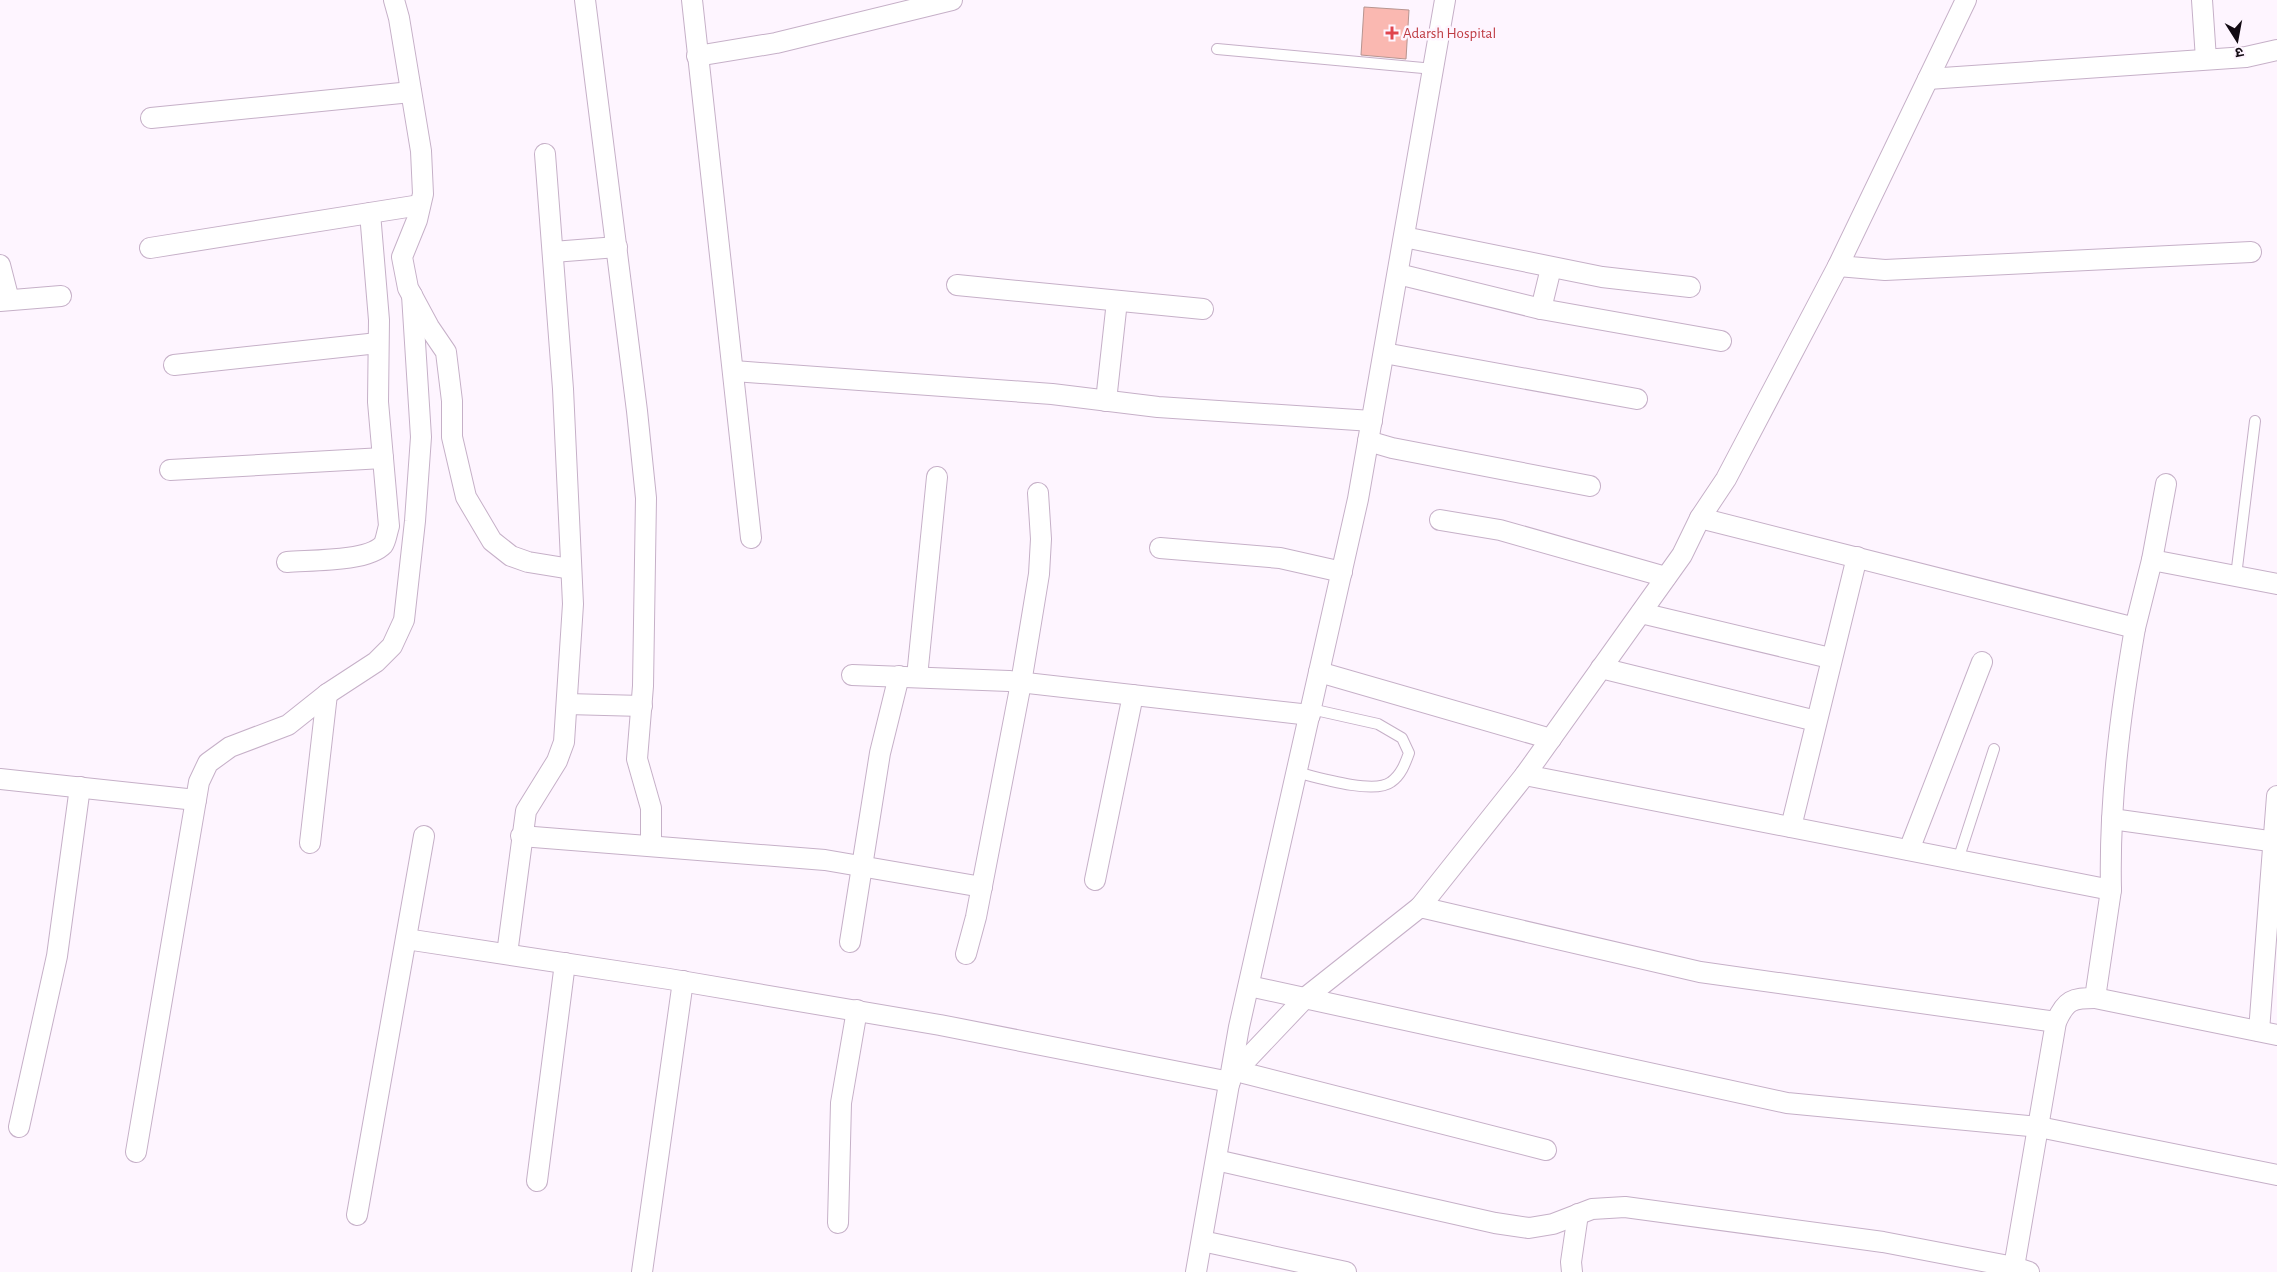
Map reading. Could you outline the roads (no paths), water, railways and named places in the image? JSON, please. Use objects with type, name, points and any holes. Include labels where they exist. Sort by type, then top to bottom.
[{"type":"street","points":[[394,0],[421,152],[424,194],[402,257],[404,275],[428,327],[446,352],[452,401],[452,437],[466,497],[492,541],[511,556],[528,562],[571,569]]},
{"type":"street","points":[[585,0],[617,246],[646,498],[642,706],[638,759],[651,808],[651,845]]},
{"type":"street","points":[[692,0],[751,538]]},
{"type":"street","points":[[697,56],[776,43],[952,0]]},
{"type":"street","points":[[1196,1272],[1249,986],[1342,572],[1372,421],[1445,0]]},
{"type":"street","points":[[1232,1076],[1305,998],[1420,906],[1525,775],[1682,555],[1700,518],[1726,479],[1838,266],[1966,0]]},
{"type":"street","points":[[2202,0],[2206,59]]},
{"type":"street","points":[[1928,79],[2246,57],[2277,50]]},
{"type":"street","points":[[151,118],[411,92]]},
{"type":"street","points":[[507,954],[521,836],[526,811],[557,761],[564,742],[572,604],[563,388],[545,154]]},
{"type":"street","points":[[150,248],[420,205]]},
{"type":"street","points":[[287,562],[359,556],[374,551],[384,544],[388,526],[377,393],[379,320],[370,213]]},
{"type":"street","points":[[1404,237],[1602,277],[1690,287]]},
{"type":"street","points":[[553,252],[617,246]]},
{"type":"street","points":[[1838,266],[1885,270],[2251,252]]},
{"type":"street","points":[[0,265],[4,300],[61,296]]},
{"type":"street","points":[[1541,309],[1551,268]]},
{"type":"street","points":[[1398,274],[1541,309],[1721,341]]},
{"type":"street","points":[[957,285],[1203,309]]},
{"type":"street","points":[[136,1152],[199,782],[208,763],[230,747],[288,725],[327,694],[376,662],[392,646],[404,620],[416,521],[420,437],[412,295]]},
{"type":"street","points":[[1106,401],[1117,301]]},
{"type":"street","points":[[174,365],[378,343]]},
{"type":"street","points":[[1384,353],[1637,399]]},
{"type":"street","points":[[734,371],[1052,394],[1158,408],[1372,421]]},
{"type":"street","points":[[1368,441],[1392,448],[1590,486]]},
{"type":"street","points":[[170,470],[382,458]]},
{"type":"street","points":[[850,942],[880,753],[908,677],[937,477]]},
{"type":"street","points":[[2095,998],[2111,890],[2112,819],[2121,711],[2135,628],[2152,560],[2166,484]]},
{"type":"street","points":[[966,954],[982,887],[1021,683],[1039,574],[1041,539],[1038,494]]},
{"type":"street","points":[[1700,518],[2135,628]]},
{"type":"street","points":[[1440,520],[1500,530],[1666,577]]},
{"type":"street","points":[[1160,548],[1280,558],[1342,572]]},
{"type":"street","points":[[1791,827],[1830,658],[1857,557]]},
{"type":"street","points":[[2152,560],[2277,584]]},
{"type":"street","points":[[1641,613],[1830,658]]},
{"type":"street","points":[[1909,850],[1982,662]]},
{"type":"street","points":[[1601,668],[1816,721]]},
{"type":"street","points":[[1319,672],[1550,739]]},
{"type":"street","points":[[852,675],[1021,683],[1310,712]]},
{"type":"street","points":[[310,843],[327,694]]},
{"type":"street","points":[[1095,880],[1133,695]]},
{"type":"street","points":[[567,704],[642,706]]},
{"type":"street","points":[[1525,775],[2111,890]]},
{"type":"street","points":[[0,779],[196,800]]},
{"type":"street","points":[[19,1126],[57,956],[80,787]]},
{"type":"street","points":[[1216,1160],[1520,1227],[1529,1228],[1553,1224],[1592,1209],[1625,1207],[1883,1242],[2021,1269],[2039,1127],[2056,1022],[2062,1008],[2075,998],[2095,998],[2268,1033],[2277,796]]},
{"type":"street","points":[[2112,819],[2275,842]]},
{"type":"street","points":[[357,1215],[424,836]]},
{"type":"street","points":[[521,836],[825,860],[982,887]]},
{"type":"street","points":[[1420,906],[1700,972],[2056,1022]]},
{"type":"street","points":[[406,939],[683,981],[1232,1076],[1546,1150]]},
{"type":"street","points":[[537,1180],[565,963]]},
{"type":"street","points":[[642,1272],[683,981]]},
{"type":"street","points":[[1249,986],[1787,1102],[2039,1127],[2277,1176]]},
{"type":"street","points":[[838,1223],[841,1103],[857,1010]]},
{"type":"street","points":[[1572,1272],[1571,1262],[1578,1214]]},
{"type":"street","points":[[1202,1241],[1346,1272]]},
{"type":"lane","points":[[1217,49],[1434,69]]},
{"type":"lane","points":[[2236,576],[2255,421]]},
{"type":"lane","points":[[1296,772],[1348,785],[1371,786],[1390,783],[1403,770],[1409,753],[1402,738],[1378,724],[1310,712]]},
{"type":"lane","points":[[1958,860],[1994,749]]},
{"type":"place","name":"Adarsh Hospital","points":[[1392,33]]}]
